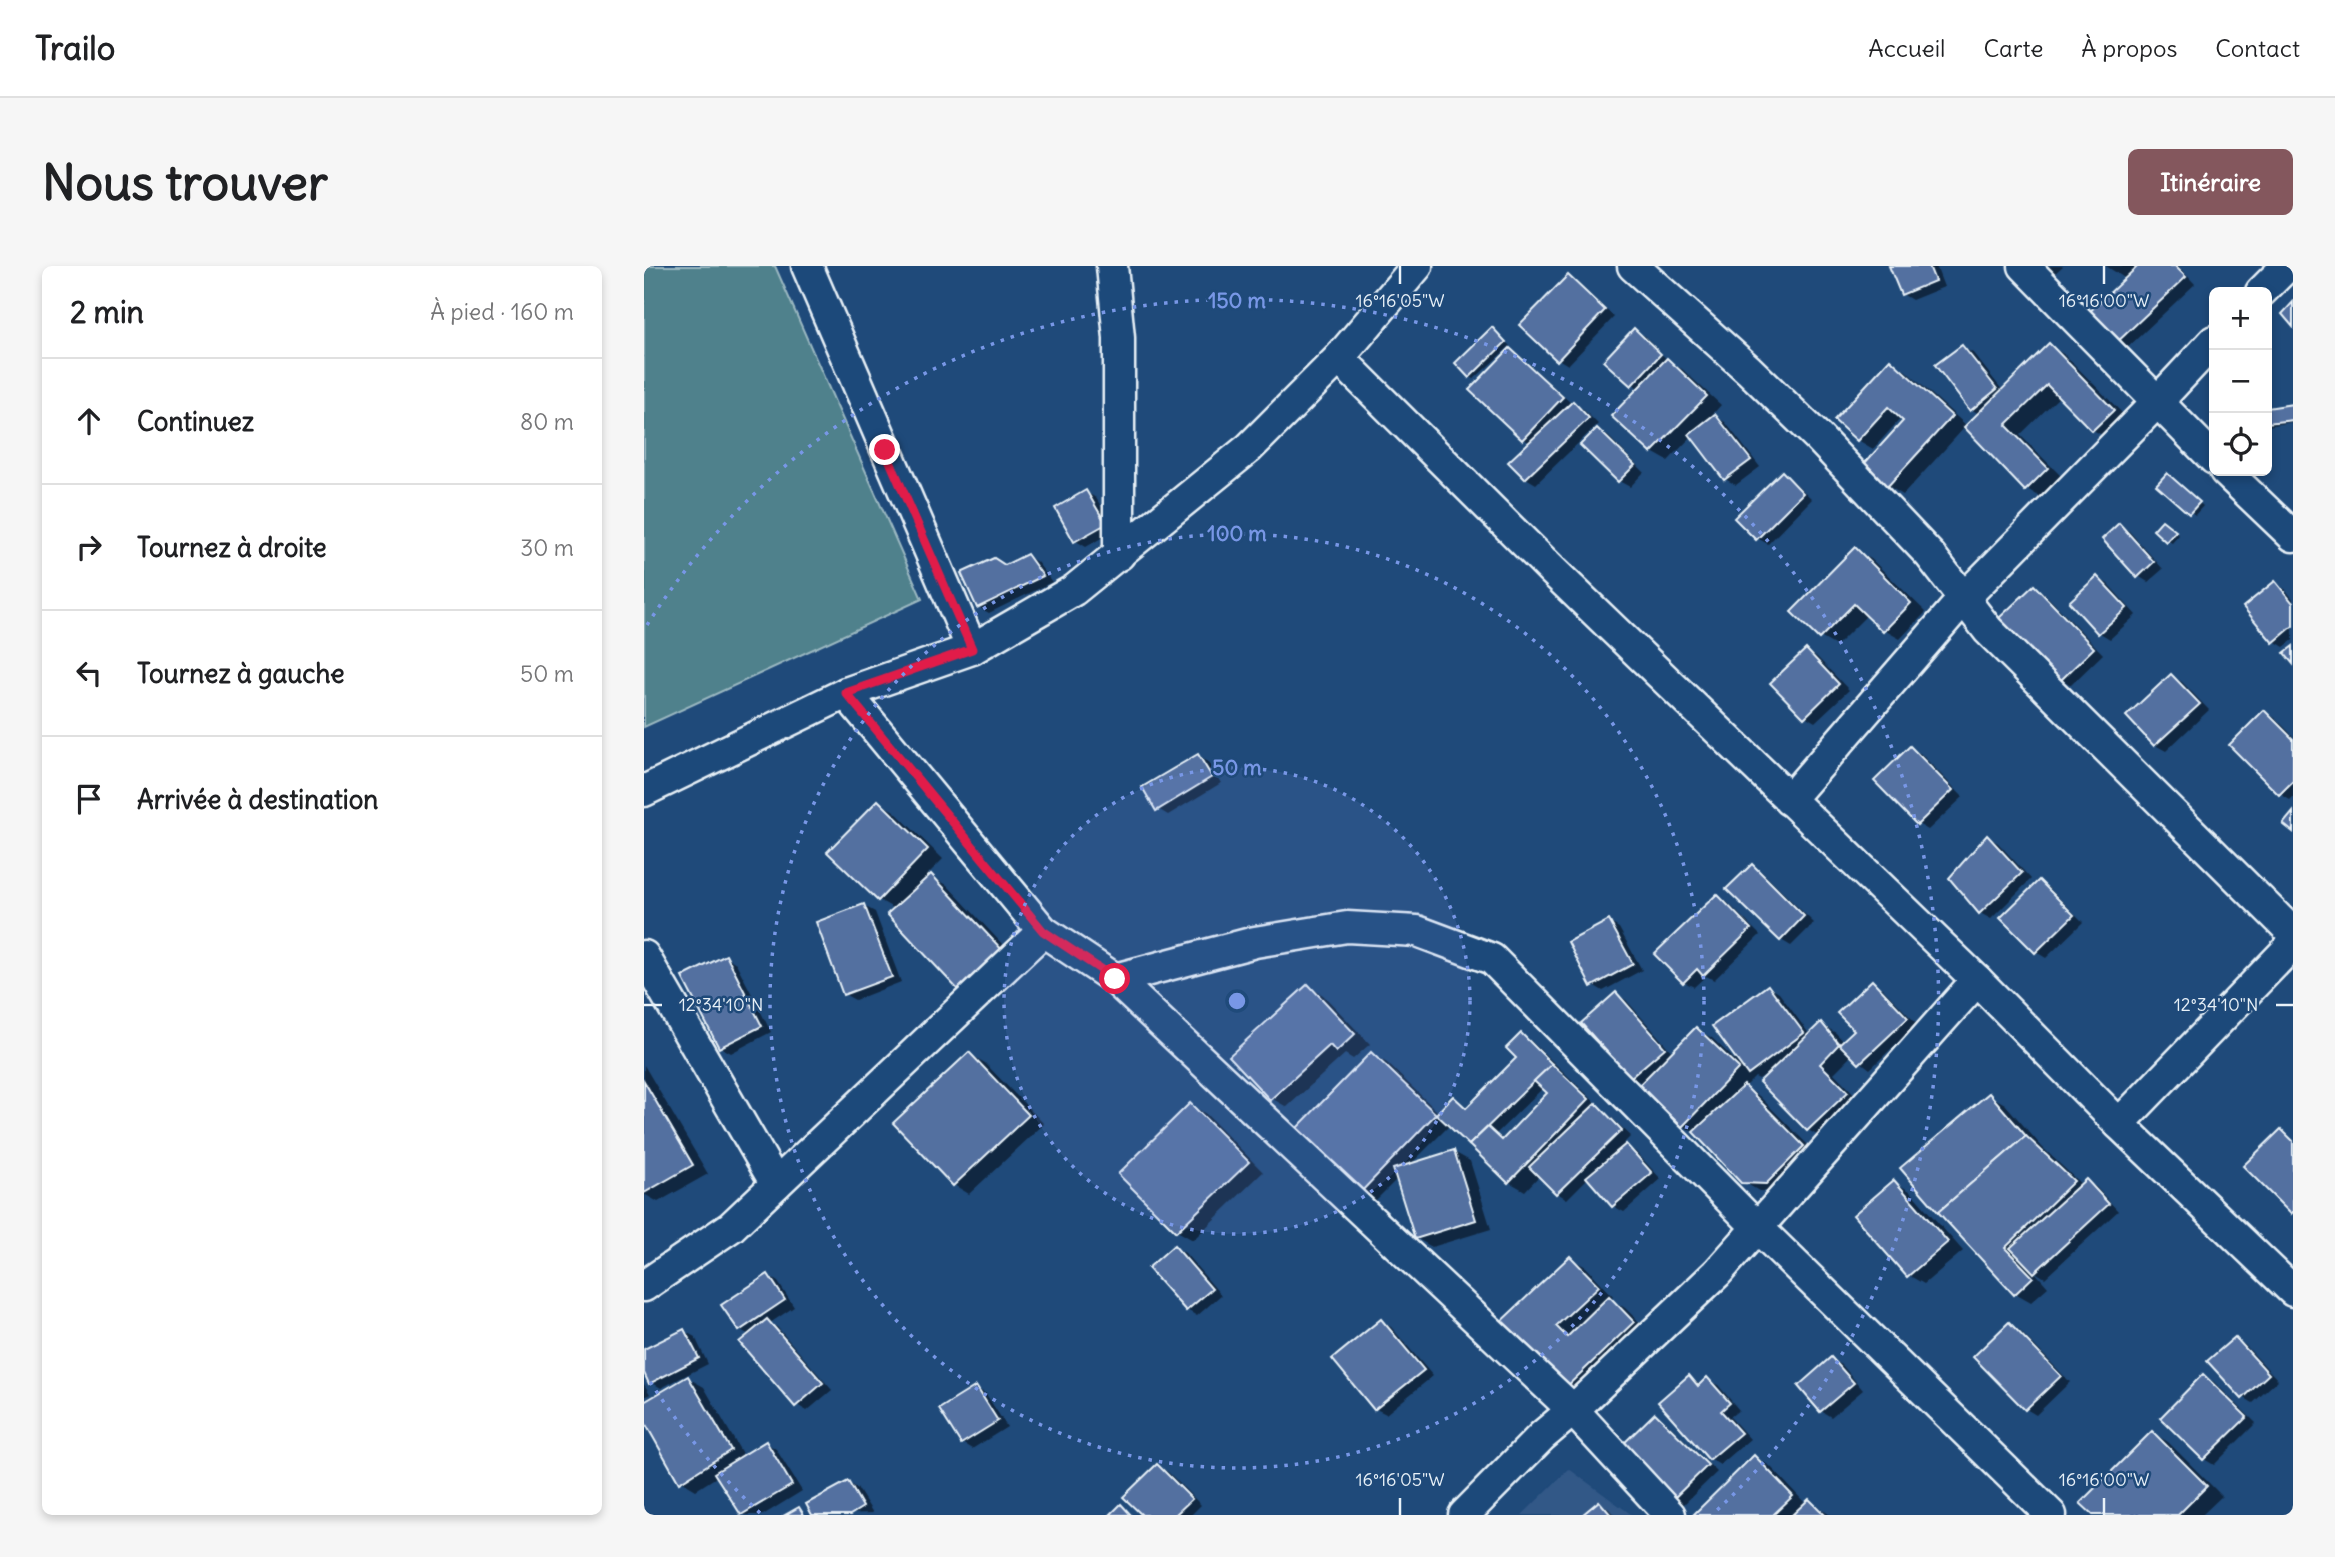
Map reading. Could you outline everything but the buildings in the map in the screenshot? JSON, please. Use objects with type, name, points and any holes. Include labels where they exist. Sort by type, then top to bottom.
[{"type":"street","points":[[807,266],[972,649]]},
{"type":"street","points":[[1112,266],[1119,338],[1119,555]]},
{"type":"street","points":[[644,791],[846,693],[972,649],[1074,590],[1249,448],[1339,358],[1417,266]]},
{"type":"street","points":[[1633,266],[1749,370],[1818,437],[1930,555],[1988,631],[2293,933]]},
{"type":"street","points":[[2024,266],[2209,454]]},
{"type":"street","points":[[2266,287],[2287,266]]},
{"type":"street","points":[[1789,800],[1964,598],[2209,346]]},
{"type":"street","points":[[1339,358],[1789,800],[1977,980],[2119,1124],[2293,1291]]},
{"type":"street","points":[[2230,476],[2293,536]]},
{"type":"street","points":[[846,693],[1043,931],[1115,979],[1573,1410],[1670,1515]]},
{"type":"street","points":[[1115,979],[1255,942],[1347,927],[1417,931],[1492,959],[1758,1228],[2051,1515]]},
{"type":"street","points":[[644,1286],[731,1227],[1043,931]]},
{"type":"street","points":[[2119,1124],[2293,944]]},
{"type":"street","points":[[644,956],[776,1184]]},
{"type":"street","points":[[1464,1515],[1542,1436],[1573,1410],[1717,1273],[1977,980]]},
{"type":"shaded area","points":[[1569,1469],[1632,1515],[1522,1515]]},
{"type":"green space","points":[[644,266],[775,266],[922,599],[644,727]]},
{"type":"route","points":[[885,450],[972,649],[846,693],[1043,931],[1115,979]]}]
